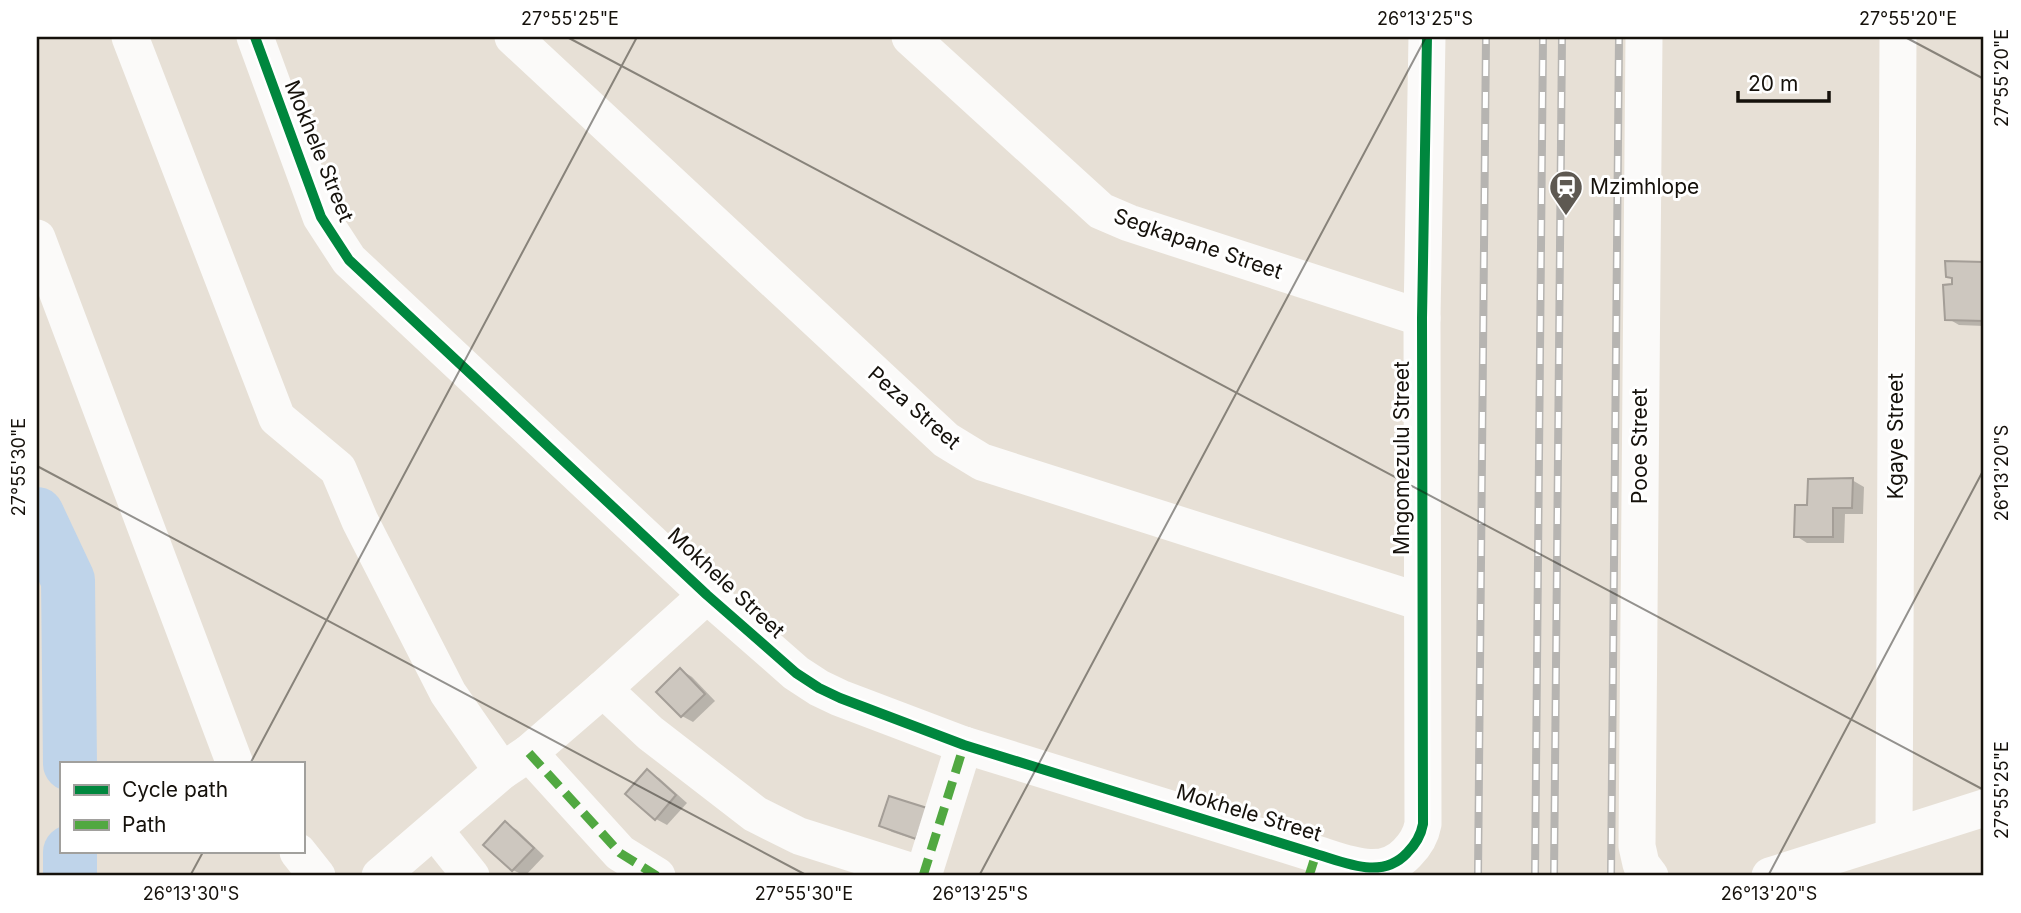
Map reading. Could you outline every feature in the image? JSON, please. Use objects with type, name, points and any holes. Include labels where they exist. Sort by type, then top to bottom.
[{"type":"street","points":[[130,37],[277,418],[338,469],[360,521],[448,693],[515,762],[620,853],[657,876]]},
{"type":"street","name":"Mokhele Street","points":[[255,37],[321,217],[349,260],[707,595],[796,673],[819,688],[964,745],[1313,865],[1353,865],[1373,869],[1389,867]]},
{"type":"street","name":"Peza Street","points":[[513,37],[946,440],[962,451],[982,461],[1421,602]]},
{"type":"street","name":"Segkapane Street","points":[[910,37],[1101,211],[1129,223],[1422,318]]},
{"type":"street","name":"Mngomezulu Street","points":[[1389,867],[1402,859],[1412,847],[1423,824],[1422,318],[1427,37]]},
{"type":"street","name":"Pooe Street","points":[[1644,37],[1637,790],[1637,846],[1644,866]]},
{"type":"street","name":"Kgaye Street","points":[[1894,836],[1898,37]]},
{"type":"street","points":[[37,238],[233,762]]},
{"type":"street","points":[[380,876],[603,690],[707,595]]},
{"type":"street","points":[[603,690],[650,733],[724,792],[767,820],[799,836],[923,876],[964,745]]},
{"type":"street","points":[[1770,876],[1984,808]]},
{"type":"street","points":[[435,831],[471,876]]},
{"type":"street","points":[[299,853],[317,876]]},
{"type":"building","points":[[1945,261],[1984,262],[1984,321],[1945,320],[1943,285],[1952,284],[1952,278],[1946,277]]},
{"type":"building","points":[[1853,478],[1852,508],[1833,508],[1833,537],[1794,537],[1795,505],[1807,505],[1808,479]]},
{"type":"building","points":[[680,668],[705,694],[681,717],[656,692]]},
{"type":"building","points":[[647,769],[676,795],[655,820],[625,794]]},
{"type":"building","points":[[889,796],[927,808],[916,839],[879,826]]},
{"type":"building","points":[[505,821],[534,848],[512,871],[483,845]]},
{"type":"waterway","points":[[37,514],[68,580],[70,762]]},
{"type":"waterway","points":[[70,853],[70,876]]},
{"type":"railway","points":[[1478,876],[1486,37]]},
{"type":"railway","points":[[1535,876],[1543,37]]},
{"type":"railway","points":[[1554,876],[1562,37]]},
{"type":"railway","points":[[1611,876],[1619,37]]},
{"type":"marked path","points":[[923,876],[964,745]]},
{"type":"marked path","points":[[529,753],[620,853],[657,876]]},
{"type":"marked path","points":[[1309,876],[1316,854]]},
{"type":"cycle path","points":[[255,37],[321,217],[349,260],[707,595],[796,673],[840,698],[964,745],[1339,861],[1375,868],[1397,861],[1407,853],[1417,840],[1423,824],[1422,318],[1427,37]]},
{"type":"place","name":"Mzimhlope","points":[[1566,217]]}]
